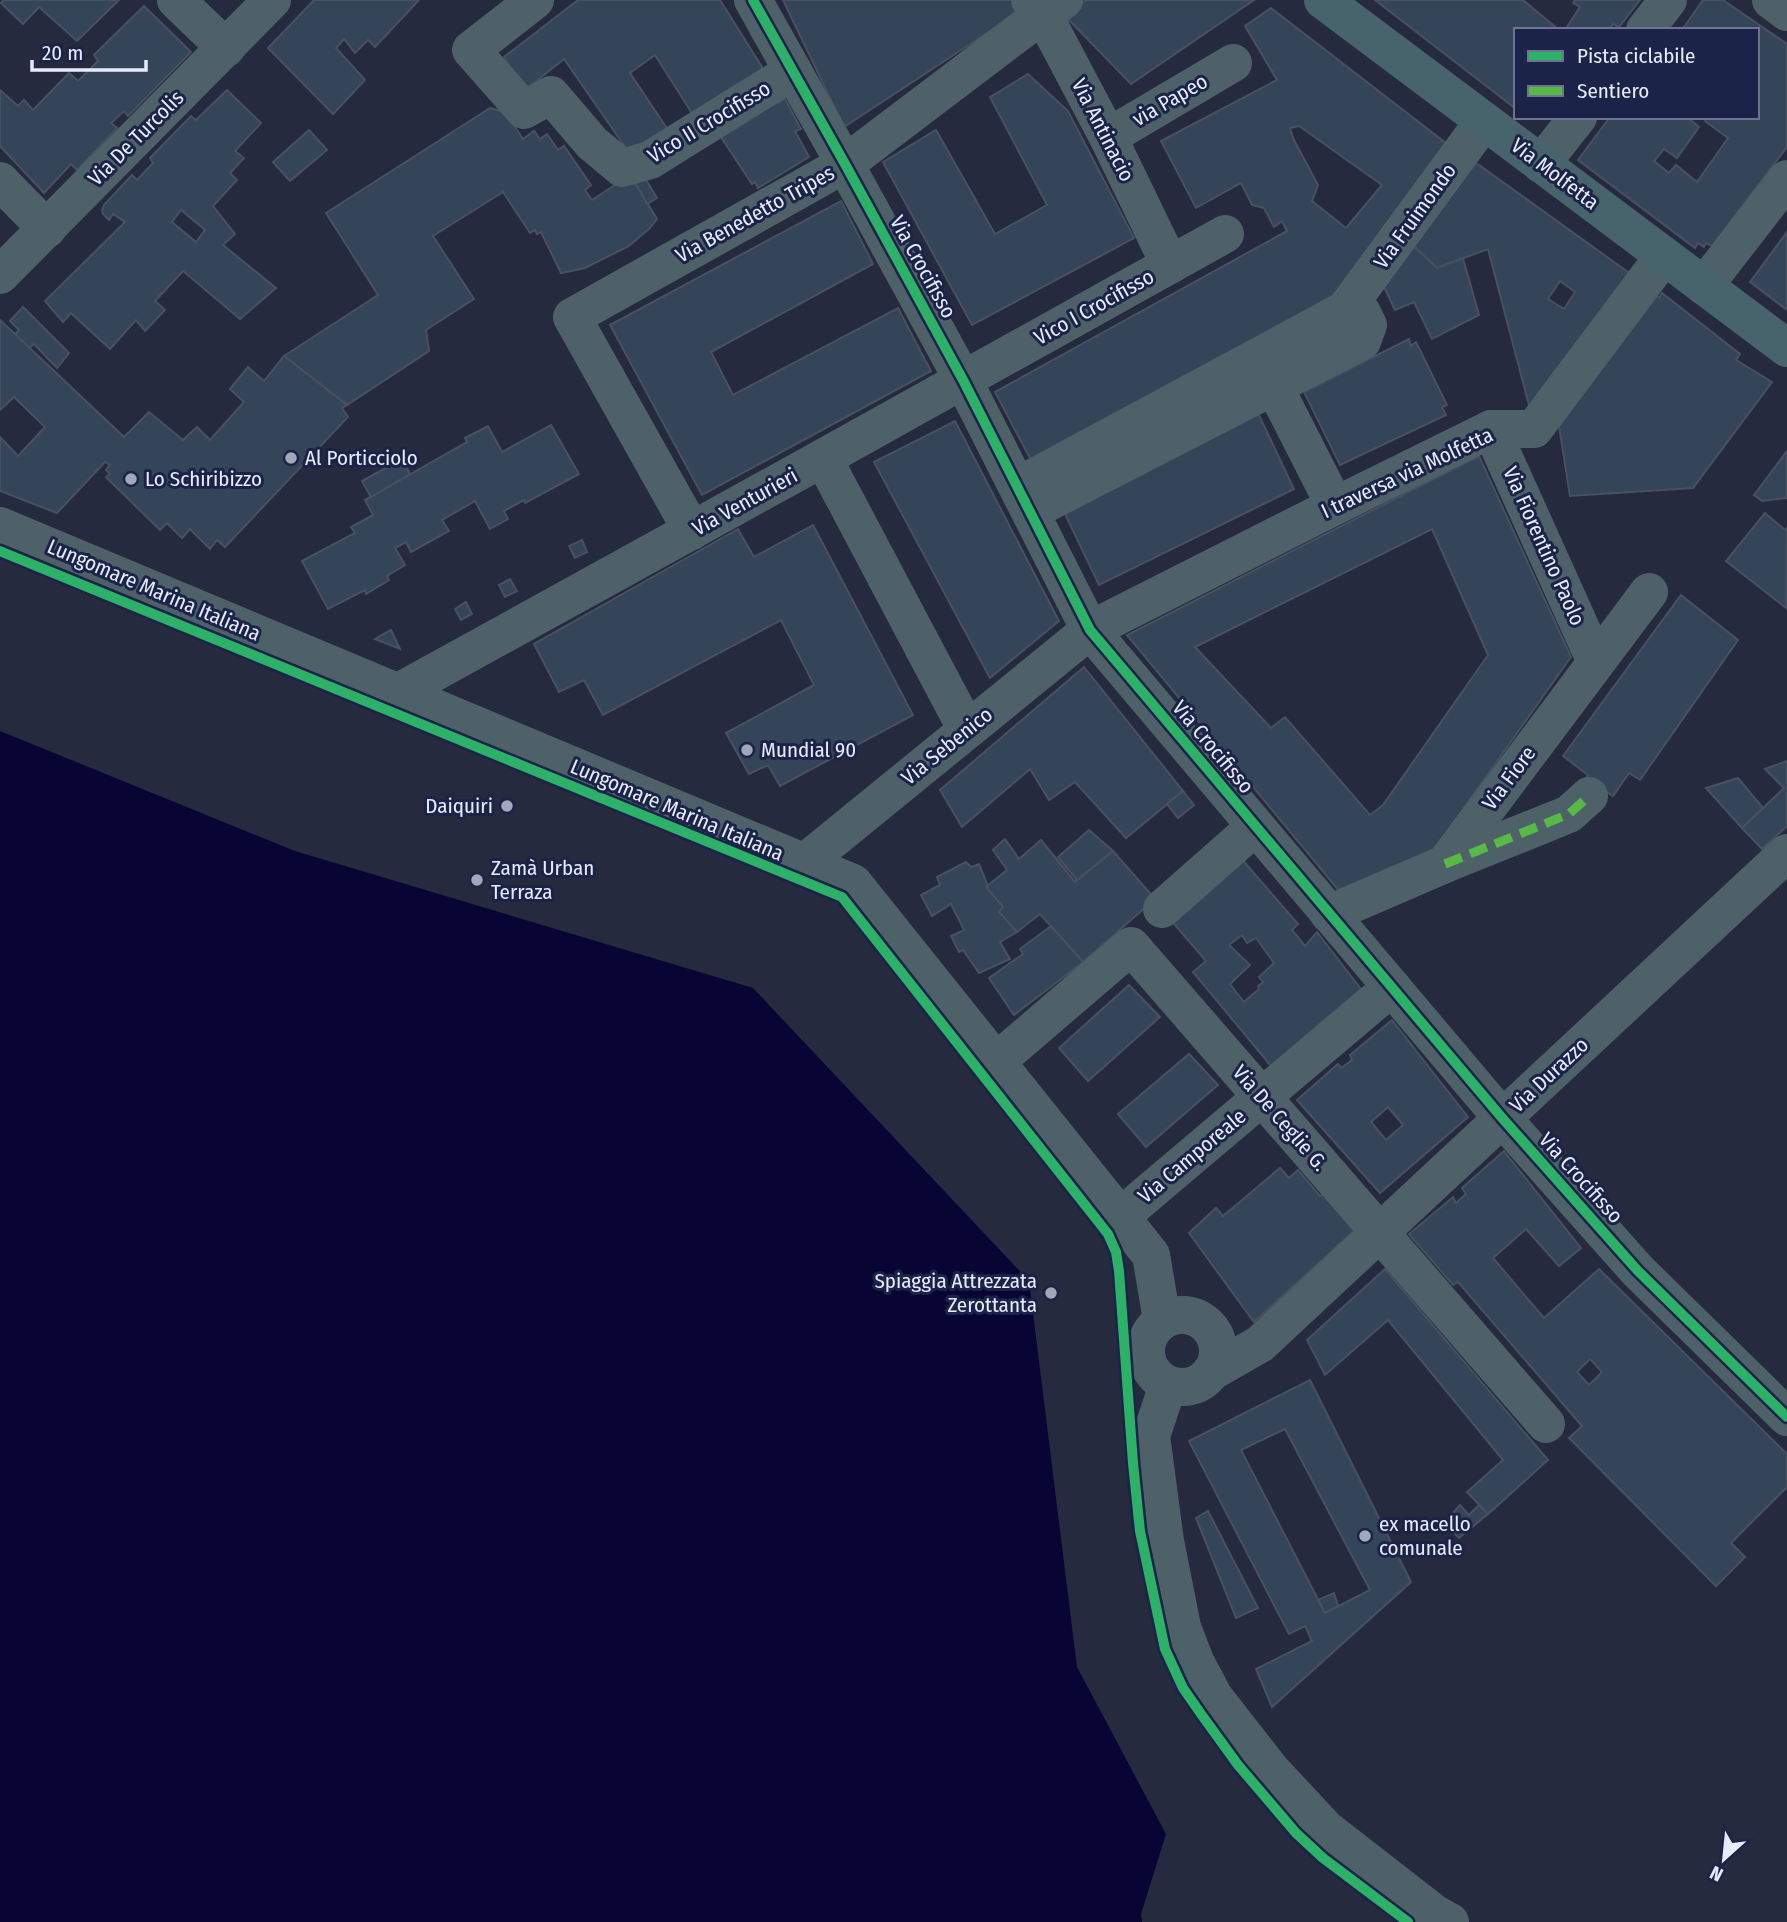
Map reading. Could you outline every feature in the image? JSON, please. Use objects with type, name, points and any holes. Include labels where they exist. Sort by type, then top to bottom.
[{"type":"main road","name":"Via Molfetta","points":[[1323,0],[1787,348]]},
{"type":"street","points":[[176,0],[226,48]]},
{"type":"street","name":"Via De Turcolis","points":[[0,275],[272,0]]},
{"type":"street","name":"Vico II Crocifisso","points":[[535,0],[471,50],[524,110],[551,95],[592,143],[622,169],[650,160],[793,71]]},
{"type":"street","name":"Via Crocifisso","points":[[752,0],[963,380],[1090,630],[1503,1119],[1638,1271],[1787,1417]]},
{"type":"street","points":[[1647,28],[1668,0]]},
{"type":"street","points":[[1771,0],[1787,12]]},
{"type":"street","name":"Via Antinacio","points":[[1046,5],[1170,265]]},
{"type":"street","name":"Via Benedetto Tripes","points":[[692,531],[572,317],[845,164],[1046,5]]},
{"type":"street","name":"via Papeo","points":[[1108,137],[1233,63]]},
{"type":"street","points":[[1541,164],[1576,119]]},
{"type":"street","name":"Via Fruimondo","points":[[1345,310],[1484,121]]},
{"type":"street","points":[[1704,286],[1787,179]]},
{"type":"street","points":[[0,181],[47,229]]},
{"type":"street","name":"Vico I Crocifisso","points":[[823,458],[1225,234]]},
{"type":"street","name":"I traversa via Molfetta","points":[[1090,630],[1491,429],[1534,429],[1664,256]]},
{"type":"street","points":[[1345,310],[1362,313],[1368,325],[1362,341],[1274,386],[1024,499],[1345,310]]},
{"type":"street","points":[[1274,386],[1335,506]]},
{"type":"street","name":"Via Fiorentino Paolo","points":[[1491,429],[1596,662]]},
{"type":"street","name":"Via Venturieri","points":[[397,693],[823,458],[967,730]]},
{"type":"street","name":"Lungomare Marina Italiana","points":[[0,526],[853,883],[1151,1255],[1163,1320]]},
{"type":"street","name":"Via Fiore","points":[[1329,914],[1445,864],[1649,592]]},
{"type":"street","name":"Via Sebenico","points":[[804,863],[1090,630]]},
{"type":"street","points":[[1445,864],[1569,814],[1589,796]]},
{"type":"street","points":[[1162,909],[1255,827]]},
{"type":"street","name":"Via Durazzo","points":[[1211,1372],[1260,1344],[1787,853]]},
{"type":"street","name":"Via De Ceglie G.","points":[[996,1062],[1131,946],[1546,1424]]},
{"type":"street","name":"Via Camporeale","points":[[1120,1217],[1392,987]]},
{"type":"street","points":[[1173,1316],[1198,1318],[1215,1336],[1218,1348],[1217,1361],[1211,1372],[1191,1387],[1168,1385],[1151,1370],[1147,1360],[1145,1349],[1154,1328],[1173,1316]]},
{"type":"street","points":[[1168,1385],[1151,1436],[1170,1566],[1182,1627],[1195,1661],[1214,1697],[1271,1770],[1326,1829],[1434,1913],[1450,1922]]},
{"type":"shaded area","points":[[0,731],[295,851],[753,988],[1029,1281],[1077,1667],[1166,1834],[1141,1914],[1142,1922],[0,1922]]},
{"type":"building","points":[[4,0],[119,0],[77,41],[39,7],[23,24],[1,3]]},
{"type":"building","points":[[314,0],[419,0],[375,47],[368,40],[355,53],[344,39],[336,48],[365,80],[333,114],[268,48]]},
{"type":"building","points":[[578,0],[720,0],[767,75],[695,118],[655,55],[630,73],[670,133],[632,157],[564,59],[524,91],[504,57]]},
{"type":"building","points":[[783,0],[1012,0],[1022,10],[844,127]]},
{"type":"building","points":[[1086,0],[1254,0],[1131,84],[1064,15]]},
{"type":"building","points":[[1375,0],[1523,0],[1557,28],[1514,28],[1514,107]]},
{"type":"building","points":[[1575,0],[1640,0],[1619,27],[1613,24],[1610,28],[1566,28],[1580,7],[1573,3]]},
{"type":"building","points":[[1703,0],[1723,0],[1787,44],[1787,147],[1712,246],[1706,243],[1704,247],[1698,243],[1695,248],[1578,160],[1609,119],[1689,119],[1699,127],[1677,158],[1664,149],[1654,161],[1669,173],[1676,165],[1697,182],[1728,138],[1705,121],[1706,119],[1759,119],[1759,28],[1683,28]]},
{"type":"building","points":[[144,6],[191,52],[128,116],[124,111],[111,123],[117,128],[77,170],[71,164],[44,193],[0,146],[0,90],[18,106],[24,100],[33,110],[69,73],[78,81],[98,61],[94,55]]},
{"type":"building","points":[[1271,8],[1451,147],[1357,282],[1033,464],[995,392],[1287,231],[1282,221],[1274,227],[1264,208],[1252,205],[1241,183],[1196,208],[1161,141],[1277,80],[1245,26]],"holes":[[[1299,126],[1382,185],[1346,228],[1312,201],[1318,185],[1290,128]]]},
{"type":"building","points":[[1028,74],[1068,111],[1134,238],[972,325],[883,162],[936,130],[995,234],[1047,205],[990,97]]},
{"type":"building","points":[[227,90],[261,123],[235,151],[244,158],[230,173],[237,180],[213,206],[235,234],[223,245],[276,288],[240,319],[183,271],[155,301],[165,310],[145,331],[136,320],[110,349],[71,313],[63,322],[45,301],[125,222],[113,214],[109,220],[103,214],[104,205],[132,175],[137,180],[153,163],[150,158],[191,116],[196,120]],"holes":[[[181,210],[205,230],[196,242],[172,222]]]},
{"type":"building","points":[[776,99],[778,103],[785,99],[801,129],[795,131],[809,157],[758,188],[755,182],[752,184],[717,131]]},
{"type":"building","points":[[490,108],[505,112],[523,139],[534,131],[540,139],[547,134],[558,150],[564,146],[591,185],[585,190],[592,200],[630,175],[657,219],[629,246],[585,268],[561,273],[541,232],[537,234],[535,230],[530,233],[503,192],[433,236],[474,299],[426,330],[429,351],[347,405],[284,356],[378,295],[326,213]]},
{"type":"building","points":[[309,130],[327,150],[290,181],[273,162]]},
{"type":"building","points":[[1468,157],[1632,275],[1530,409],[1488,249],[1437,268],[1408,241]],"holes":[[[1560,281],[1575,292],[1564,309],[1548,299]]]},
{"type":"building","points":[[643,175],[657,198],[647,204],[634,180]]},
{"type":"building","points":[[841,201],[873,264],[711,352],[733,395],[898,308],[931,371],[702,495],[610,325]]},
{"type":"building","points":[[1787,232],[1787,310],[1750,282]]},
{"type":"building","points":[[1408,241],[1437,268],[1463,258],[1479,315],[1432,339],[1414,302],[1395,310],[1379,276]]},
{"type":"building","points":[[1662,293],[1740,354],[1736,360],[1772,382],[1693,488],[1570,496],[1559,426],[1654,294],[1659,298]]},
{"type":"building","points":[[23,307],[69,353],[57,368],[34,344],[29,348],[15,334],[19,330],[10,321]]},
{"type":"building","points":[[0,320],[124,437],[149,412],[183,440],[197,427],[210,440],[244,402],[230,389],[248,367],[264,381],[284,356],[347,405],[342,408],[348,417],[225,547],[217,540],[210,549],[190,529],[182,538],[167,523],[160,530],[106,477],[110,474],[106,470],[110,465],[105,462],[57,513],[0,491],[0,437],[18,456],[45,427],[14,397],[0,410]]},
{"type":"building","points":[[1409,339],[1411,346],[1416,342],[1447,405],[1442,407],[1446,415],[1340,465],[1304,392]]},
{"type":"building","points":[[1258,413],[1294,489],[1099,585],[1063,510]]},
{"type":"building","points":[[955,421],[1059,621],[990,678],[874,462]]},
{"type":"building","points":[[551,425],[579,474],[525,503],[524,500],[504,511],[508,519],[490,529],[475,501],[442,520],[449,531],[411,552],[406,542],[395,548],[405,565],[387,576],[389,580],[366,594],[365,590],[328,609],[302,561],[355,533],[351,527],[373,515],[365,500],[467,442],[465,438],[488,426],[502,452]]},
{"type":"building","points":[[1787,451],[1787,498],[1762,501],[1754,495]]},
{"type":"building","points":[[1479,456],[1571,657],[1434,850],[1340,892],[1127,635]],"holes":[[[1432,529],[1488,655],[1383,805],[1370,815],[1285,717],[1271,728],[1195,647]]]},
{"type":"building","points":[[402,459],[410,474],[371,497],[362,481]]},
{"type":"building","points":[[1765,513],[1785,530],[1787,528],[1786,608],[1726,561]]},
{"type":"building","points":[[813,525],[913,715],[780,786],[768,765],[749,774],[726,733],[814,685],[781,620],[603,715],[584,680],[559,692],[534,644],[738,529],[754,557]]},
{"type":"building","points":[[582,540],[587,552],[575,558],[569,546]]},
{"type":"building","points":[[510,579],[517,591],[505,597],[499,585]]},
{"type":"building","points":[[1681,595],[1738,640],[1640,780],[1629,773],[1613,796],[1586,778],[1588,775],[1563,756]]},
{"type":"building","points":[[466,602],[472,614],[461,620],[455,609]]},
{"type":"building","points":[[391,630],[400,649],[375,639]]},
{"type":"building","points":[[1084,667],[1183,791],[1126,838],[1075,782],[1049,800],[1030,769],[962,827],[940,790]]},
{"type":"building","points":[[1787,761],[1787,826],[1762,849],[1742,828],[1784,788],[1765,769]]},
{"type":"building","points":[[1738,778],[1763,808],[1742,828],[1706,788]]},
{"type":"building","points":[[1183,791],[1194,805],[1178,818],[1167,804]]},
{"type":"building","points":[[1089,830],[1113,851],[1077,880],[1058,857]]},
{"type":"building","points":[[1005,839],[1019,859],[1041,840],[1075,882],[1113,851],[1155,899],[1083,962],[1040,914],[1017,932],[999,912],[1003,907],[986,887],[1007,870],[993,850]]},
{"type":"building","points":[[1239,856],[1298,924],[1292,930],[1305,946],[1317,932],[1361,989],[1271,1066],[1193,972],[1206,961],[1169,918]],"holes":[[[1242,935],[1247,943],[1256,938],[1274,963],[1259,977],[1263,982],[1258,986],[1259,989],[1244,1002],[1230,984],[1250,965],[1229,945]]]},
{"type":"building","points":[[966,862],[971,867],[979,864],[988,886],[986,887],[1003,907],[999,912],[1017,932],[1000,942],[1010,959],[979,973],[963,950],[959,952],[951,936],[964,930],[951,904],[932,916],[921,895],[940,885],[937,877]]},
{"type":"building","points":[[1051,926],[1083,962],[1014,1015],[989,978],[1023,954],[1020,949]]},
{"type":"building","points":[[1129,985],[1160,1017],[1088,1081],[1059,1048]]},
{"type":"building","points":[[1392,1020],[1468,1117],[1380,1193],[1297,1100],[1338,1064],[1341,1068],[1352,1060],[1350,1055]],"holes":[[[1388,1107],[1403,1125],[1386,1140],[1371,1122]]]},
{"type":"building","points":[[1189,1054],[1218,1085],[1146,1147],[1118,1114]]},
{"type":"building","points":[[1504,1151],[1581,1248],[1559,1266],[1526,1229],[1493,1258],[1544,1318],[1599,1269],[1787,1454],[1787,1487],[1731,1543],[1745,1557],[1716,1586],[1569,1438],[1582,1426],[1458,1282],[1453,1285],[1409,1234],[1453,1197],[1456,1203],[1466,1194],[1462,1188]],"holes":[[[1590,1359],[1602,1372],[1589,1385],[1577,1372]]]},
{"type":"building","points":[[1280,1168],[1289,1178],[1298,1170],[1320,1196],[1326,1192],[1359,1226],[1254,1322],[1189,1233],[1216,1208],[1223,1216]]},
{"type":"building","points":[[1385,1269],[1548,1460],[1488,1514],[1467,1492],[1503,1460],[1388,1320],[1325,1375],[1307,1340]]},
{"type":"building","name":"ex macello comunale","points":[[1310,1380],[1411,1582],[1272,1707],[1256,1669],[1312,1641],[1305,1626],[1289,1634],[1189,1441]],"holes":[[[1285,1429],[1370,1590],[1325,1613],[1241,1450]]]},
{"type":"building","points":[[1460,1505],[1469,1515],[1479,1505],[1488,1514],[1459,1538],[1444,1523]]},
{"type":"building","points":[[1208,1511],[1258,1608],[1236,1618],[1196,1518]]},
{"type":"building","points":[[1334,1593],[1338,1606],[1325,1613],[1318,1600]]},
{"type":"marked path","points":[[1445,864],[1569,814],[1589,796]]},
{"type":"cycle path","points":[[753,0],[963,380],[1090,630],[1503,1119],[1638,1271],[1787,1417]]},
{"type":"cycle path","points":[[0,551],[842,897],[1108,1234],[1116,1252],[1140,1531],[1165,1649],[1183,1688],[1238,1765],[1296,1833],[1323,1858],[1408,1922]]},
{"type":"place","name":"Al Porticciolo","points":[[291,458]]},
{"type":"place","name":"Lo Schiribizzo","points":[[131,479]]},
{"type":"place","name":"Mundial 90","points":[[747,750]]},
{"type":"place","name":"Daiquiri","points":[[507,806]]},
{"type":"place","name":"Zamà Urban Terraza","points":[[477,880]]},
{"type":"place","name":"Spiaggia Attrezzata Zerottanta","points":[[1051,1293]]},
{"type":"place","name":"ex macello comunale","points":[[1365,1536]]}]
